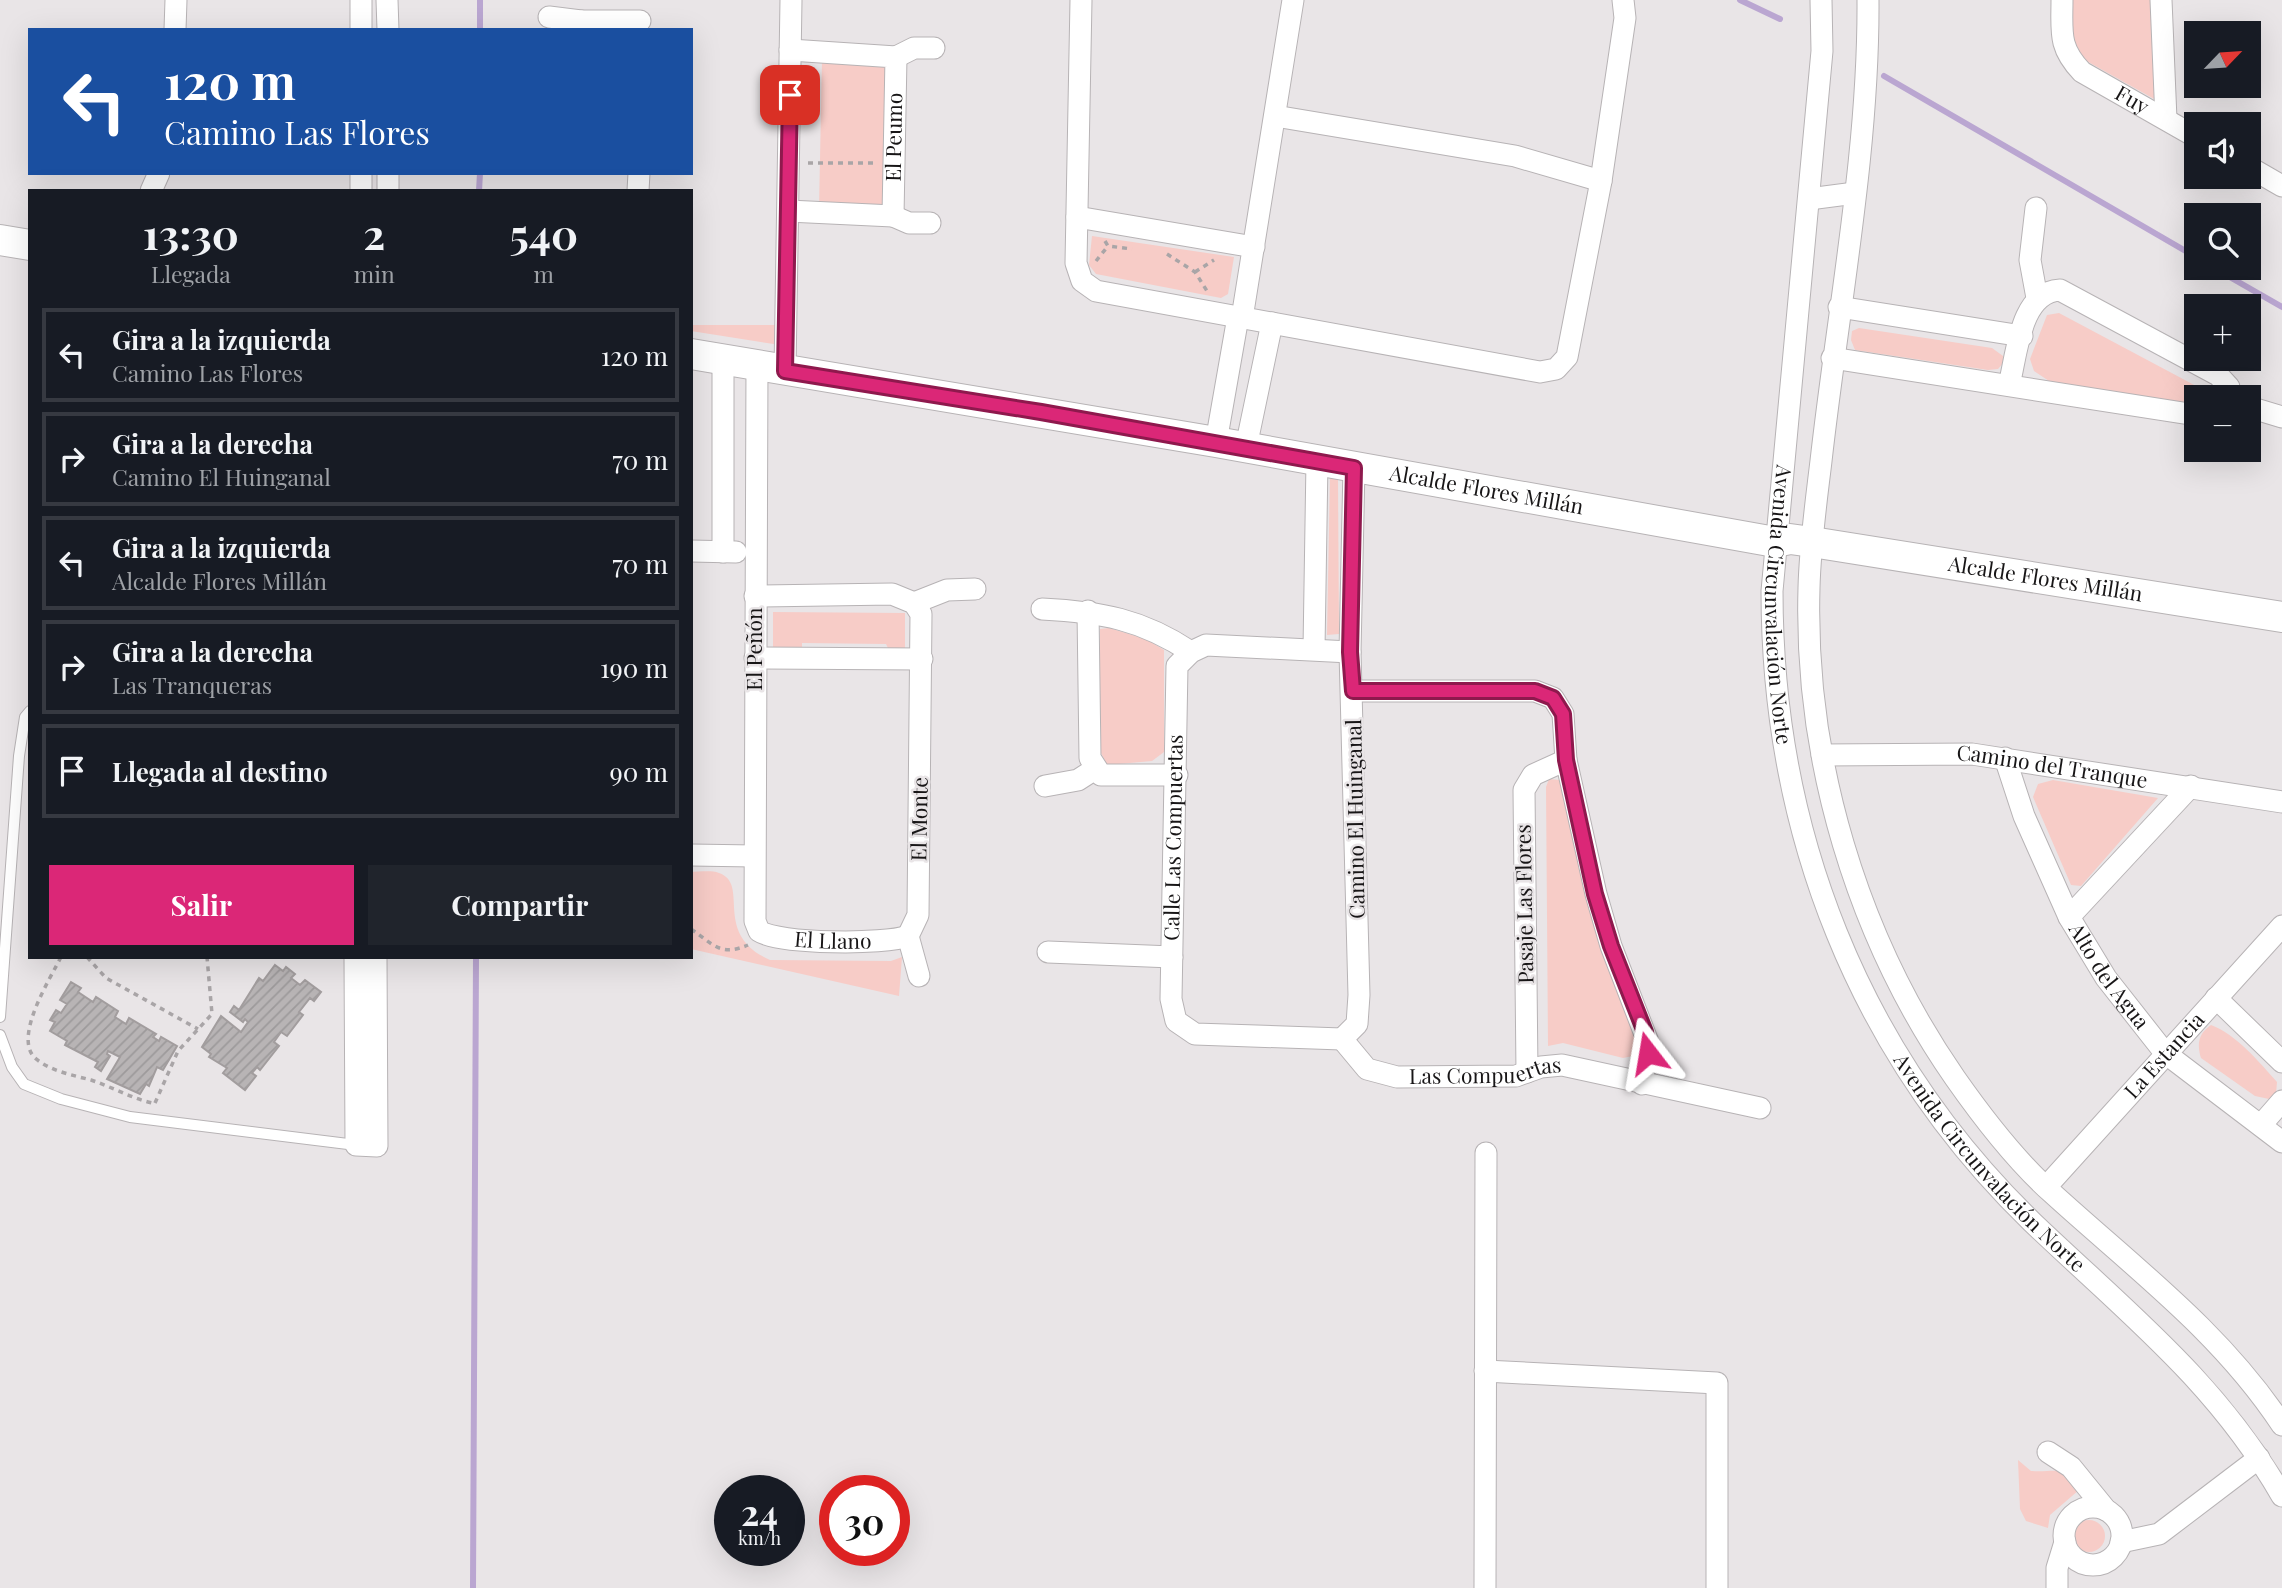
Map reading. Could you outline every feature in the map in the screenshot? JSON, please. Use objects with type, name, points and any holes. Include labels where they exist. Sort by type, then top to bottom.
[{"type":"street","points":[[175,28],[176,0]]},
{"type":"street","points":[[361,0],[361,28]]},
{"type":"street","points":[[387,0],[388,28]]},
{"type":"street","name":"El Peñón","points":[[763,934],[753,910],[755,553],[788,211],[791,0]]},
{"type":"street","points":[[1081,0],[1085,218],[1076,263],[1082,281],[1096,291],[1540,372],[1556,369],[1567,357],[1601,181],[1625,18],[1623,0]]},
{"type":"street","points":[[1216,442],[1234,316],[1254,247],[1293,0]]},
{"type":"street","name":"Avenida Circunvalación Norte","points":[[1821,0],[1822,51],[1775,542],[1772,640],[1781,737],[1802,833],[1816,880],[1833,928],[1877,1020],[1910,1074],[1963,1146],[2032,1221],[2152,1332],[2220,1404],[2259,1458],[2282,1496]]},
{"type":"street","name":"Avenida Circunvalación Norte","points":[[1868,0],[1865,81],[1855,193],[1832,358],[1812,542],[1808,628],[1822,755],[1850,859],[1883,949],[1927,1034],[1982,1115],[2046,1187],[2178,1303],[2241,1371],[2282,1425]]},
{"type":"street","name":"Fuy","points":[[2062,0],[2062,46],[2069,59],[2082,72],[2184,130]]},
{"type":"street","points":[[2161,0],[2166,120]]},
{"type":"street","points":[[549,17],[581,25],[640,17]]},
{"type":"street","points":[[790,50],[896,57],[914,48],[934,48]]},
{"type":"street","name":"El Peumo","points":[[892,216],[896,57]]},
{"type":"street","points":[[1275,116],[1514,156],[1601,181]]},
{"type":"street","points":[[2261,174],[2282,186]]},
{"type":"street","points":[[1809,200],[1855,193]]},
{"type":"street","points":[[2036,208],[2030,260],[2037,298]]},
{"type":"street","points":[[788,211],[892,216],[909,223],[930,223]]},
{"type":"street","points":[[1085,218],[1254,247]]},
{"type":"street","points":[[0,240],[28,244]]},
{"type":"street","points":[[2009,385],[2031,305],[2037,298],[2053,290],[2067,291],[2218,375],[2227,385]]},
{"type":"street","points":[[1839,307],[2022,336]]},
{"type":"street","points":[[1246,447],[1272,323]]},
{"type":"street","name":"Alcalde Flores Millán","points":[[693,354],[1246,447],[1775,542],[1790,539],[1812,542],[2282,617]]},
{"type":"street","points":[[1832,358],[2184,413]]},
{"type":"street","points":[[723,359],[723,552]]},
{"type":"street","points":[[2261,411],[2282,417]]},
{"type":"street","points":[[1314,649],[1317,461]]},
{"type":"street","name":"Camino El Huinganal","points":[[1342,1039],[1357,1024],[1359,995],[1350,652],[1354,468]]},
{"type":"street","points":[[693,551],[755,553]]},
{"type":"street","points":[[755,596],[892,594],[914,603],[947,590],[975,589]]},
{"type":"street","name":"El Monte","points":[[908,936],[918,915],[923,625],[914,603]]},
{"type":"street","points":[[1042,609],[1088,611],[1125,618],[1170,638],[1191,652],[1206,645],[1350,652]]},
{"type":"street","points":[[1088,611],[1090,758],[1095,769],[1101,775],[1177,775]]},
{"type":"street","name":"Calle Las Compuertas","points":[[1191,652],[1177,666],[1171,999],[1176,1021],[1195,1034],[1342,1039]]},
{"type":"street","points":[[755,658],[922,659]]},
{"type":"street","points":[[1353,691],[1545,692],[1553,698],[1563,714],[1566,760],[1595,894],[1611,946],[1648,1042],[1642,1084]]},
{"type":"street","name":"Camino del Tranque","points":[[1822,755],[1972,754],[2282,802]]},
{"type":"street","name":"Alto del Agua","points":[[2005,758],[2024,816],[2069,917],[2106,978],[2165,1053],[2282,1142]]},
{"type":"street","name":"Pasaje Las Flores","points":[[1528,1072],[1524,790],[1533,775],[1566,760]]},
{"type":"street","points":[[1045,786],[1078,780],[1095,769]]},
{"type":"street","points":[[2069,917],[2192,786]]},
{"type":"street","points":[[693,855],[754,856]]},
{"type":"street","points":[[1816,880],[1826,867],[1850,859]]},
{"type":"street","name":"La Estancia","points":[[2046,1187],[2282,926]]},
{"type":"street","name":"El Llano","points":[[763,934],[883,942],[908,936]]},
{"type":"street","points":[[908,936],[919,976]]},
{"type":"street","points":[[1048,952],[1172,957]]},
{"type":"street","points":[[355,959],[367,1146]]},
{"type":"street","points":[[367,1146],[376,959]]},
{"type":"street","points":[[2216,999],[2282,1062]]},
{"type":"street","name":"Las Compuertas","points":[[1342,1039],[1367,1069],[1397,1077],[1516,1076],[1562,1065],[1760,1108]]},
{"type":"street","points":[[2261,1125],[2282,1101]]},
{"type":"street","points":[[1485,1588],[1486,1153]]},
{"type":"street","points":[[1485,1371],[1717,1383],[1717,1588]]},
{"type":"street","points":[[2220,1404],[2226,1384],[2241,1371]]},
{"type":"street","points":[[2048,1452],[2071,1467],[2119,1523],[2121,1542],[2111,1559],[2093,1565],[2074,1558],[2065,1542]]},
{"type":"street","points":[[2121,1542],[2159,1534],[2259,1458]]},
{"type":"street","points":[[2057,1588],[2057,1568],[2065,1542],[2066,1524],[2079,1510],[2087,1507],[2106,1510]]},
{"type":"lane","points":[[0,1017],[19,757],[25,717],[28,713]]},
{"type":"lane","points":[[0,1035],[12,1067],[24,1084],[61,1100],[156,1121],[367,1146]]},
{"type":"path","points":[[789,163],[894,163]]},
{"type":"path","points":[[1085,218],[1108,246],[1143,250]]},
{"type":"path","points":[[1166,253],[1195,272],[1234,316]]},
{"type":"path","points":[[693,930],[720,950],[732,952],[763,934]]},
{"type":"path","points":[[60,959],[29,1024],[27,1039],[33,1056],[52,1069],[155,1103]]},
{"type":"path","points":[[89,959],[106,978],[198,1029]]},
{"type":"path","points":[[156,1121],[155,1103],[178,1051],[212,1014],[207,959]]},
{"type":"shaded area","points":[[2072,0],[2152,0],[2156,100],[2083,59],[2073,48]]},
{"type":"shaded area","points":[[822,59],[891,61],[888,211],[819,209]]},
{"type":"shaded area","points":[[1092,236],[1234,257],[1228,294],[1221,298],[1096,274],[1089,265]]},
{"type":"shaded area","points":[[2059,313],[2194,385],[2184,385],[2184,405],[2052,383],[2034,371],[2030,359],[2047,315]]},
{"type":"shaded area","points":[[693,325],[780,325],[780,345],[693,331]]},
{"type":"shaded area","points":[[1859,328],[1992,348],[2003,356],[2004,362],[1998,369],[1988,370],[1855,350],[1851,340],[1852,331]]},
{"type":"shaded area","points":[[1330,476],[1338,478],[1339,634],[1327,635]]},
{"type":"shaded area","points":[[773,612],[905,613],[905,651],[889,650],[886,644],[802,643],[802,649],[773,649]]},
{"type":"shaded area","points":[[1109,628],[1146,639],[1164,650],[1164,752],[1152,761],[1107,765],[1100,751],[1100,629]]},
{"type":"shaded area","points":[[1549,779],[1560,780],[1638,1046],[1633,1056],[1623,1058],[1563,1043],[1548,1046],[1546,787]]},
{"type":"shaded area","points":[[2053,780],[2158,798],[2081,886],[2071,885],[2033,797],[2038,784]]},
{"type":"shaded area","points":[[693,872],[716,872],[728,879],[732,888],[736,924],[742,937],[752,949],[770,960],[891,961],[902,957],[899,996],[693,949]]},
{"type":"shaded area","points":[[2211,1025],[2229,1035],[2255,1058],[2277,1082],[2276,1094],[2269,1099],[2255,1096],[2201,1058],[2200,1040],[2203,1032]]},
{"type":"shaded area","points":[[2018,1460],[2031,1471],[2063,1473],[2079,1490],[2050,1515],[2048,1528],[2026,1521],[2020,1509]]},
{"type":"shaded area","points":[[2089,1520],[2100,1525],[2105,1536],[2100,1547],[2089,1552],[2078,1547],[2073,1536],[2078,1525]]},
{"type":"building","points":[[275,965],[283,971],[286,967],[295,974],[291,978],[300,985],[305,980],[321,992],[314,1001],[310,998],[299,1012],[303,1015],[287,1036],[281,1032],[274,1042],[279,1046],[260,1070],[257,1067],[252,1073],[256,1076],[245,1090],[223,1073],[227,1068],[209,1057],[211,1054],[202,1047],[221,1016],[241,1032],[248,1022],[245,1019],[243,1022],[230,1012],[234,1006],[239,1010],[259,978],[263,981]]},
{"type":"building","points":[[71,982],[81,988],[78,992],[93,1002],[96,997],[118,1011],[115,1017],[126,1024],[129,1018],[156,1034],[153,1037],[159,1041],[161,1037],[177,1046],[163,1070],[157,1067],[149,1086],[146,1084],[140,1094],[107,1079],[120,1057],[108,1051],[110,1056],[101,1071],[95,1067],[98,1062],[65,1045],[67,1041],[50,1031],[55,1022],[50,1020],[56,1010],[61,1013],[67,1004],[60,1000]]},
{"type":"waterway","points":[[480,0],[480,28]]},
{"type":"waterway","points":[[1740,0],[1780,19]]},
{"type":"waterway","points":[[1884,76],[2184,250]]},
{"type":"waterway","points":[[479,189],[480,175]]},
{"type":"waterway","points":[[2235,280],[2282,307]]},
{"type":"waterway","points":[[473,1588],[476,959]]},
{"type":"route","points":[[790,95],[785,371],[1041,412],[1354,468],[1350,652],[1353,691],[1535,691],[1545,692],[1559,705],[1563,714],[1566,760],[1595,894],[1611,946],[1645,1032],[1648,1053]]}]
